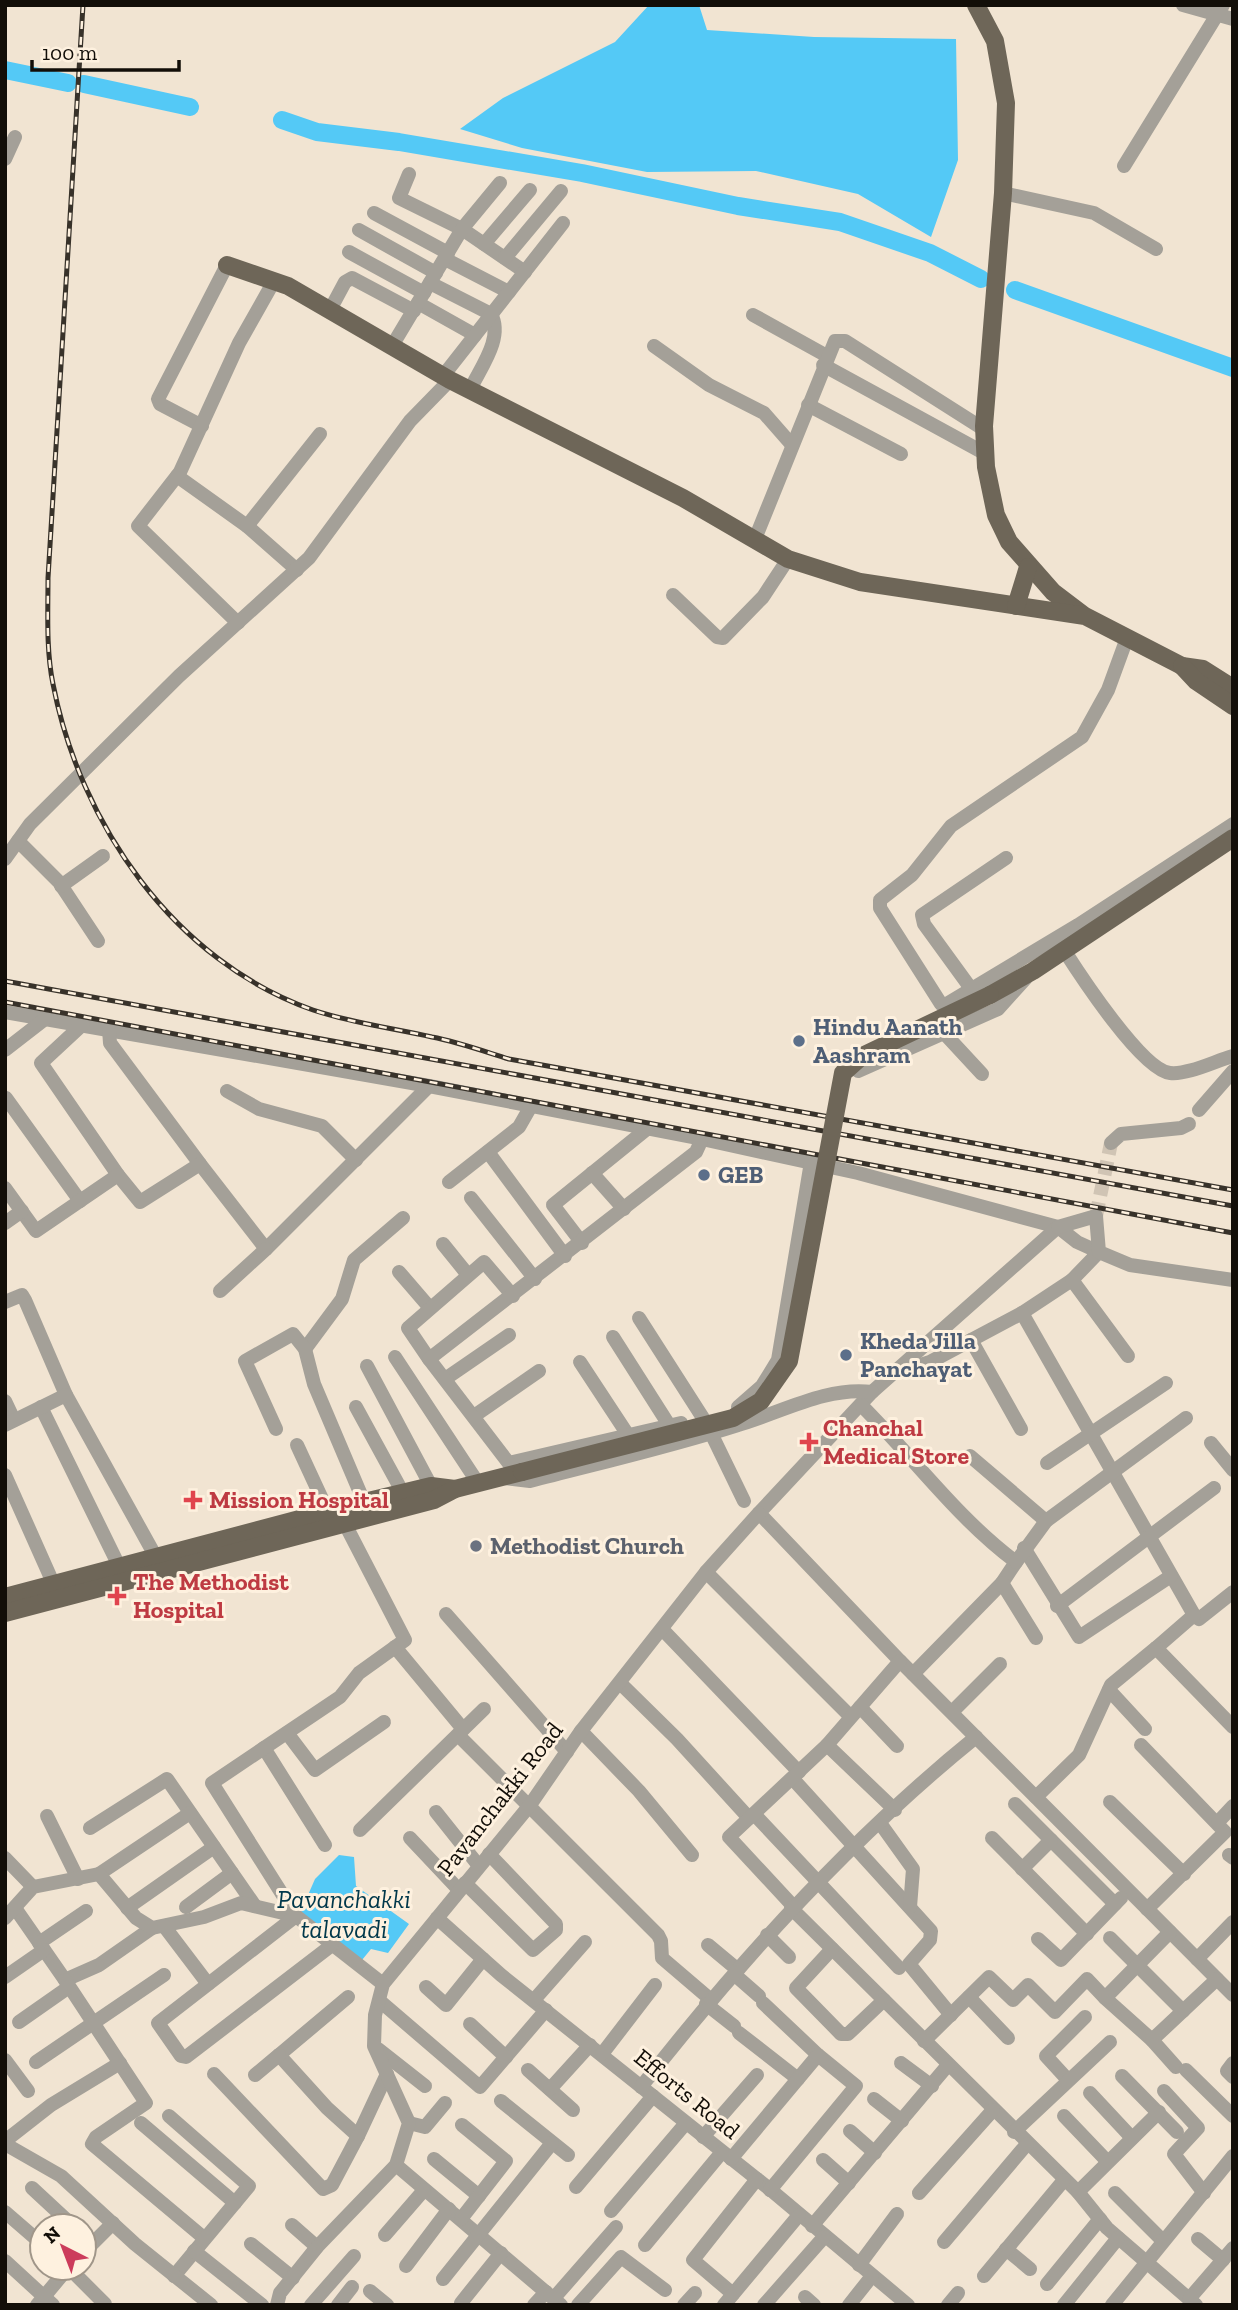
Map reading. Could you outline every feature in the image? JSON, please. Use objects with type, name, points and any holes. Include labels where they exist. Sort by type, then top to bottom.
[{"type":"main road","points":[[976,5],[995,41],[1006,103],[1003,193],[985,430],[996,515],[1009,542],[1028,567],[1085,616],[1182,666],[1203,669],[1233,688]]},
{"type":"main road","points":[[227,265],[274,281],[330,310],[446,378],[683,498],[788,559],[860,582],[1085,616]]},
{"type":"main road","points":[[1016,606],[1028,567]]},
{"type":"main road","points":[[1182,666],[1196,681],[1233,706]]},
{"type":"main road","points":[[5,1613],[434,1500],[455,1489],[512,1472],[733,1418],[761,1401],[789,1361],[843,1073],[862,1056],[990,995],[1033,971],[1233,838]]},
{"type":"main road","points":[[5,1597],[157,1559],[364,1502],[431,1486],[455,1489]]},
{"type":"street","points":[[1124,166],[1225,13],[1183,5]]},
{"type":"street","points":[[5,159],[15,137]]},
{"type":"street","points":[[409,174],[399,192],[399,198],[462,229],[524,272]]},
{"type":"street","points":[[392,346],[462,229],[500,183]]},
{"type":"street","points":[[484,244],[530,190]]},
{"type":"street","points":[[505,258],[561,191]]},
{"type":"street","points":[[1003,193],[1094,213],[1156,249]]},
{"type":"street","points":[[374,213],[509,292]]},
{"type":"street","points":[[5,859],[65,790],[238,622],[297,570],[562,223]]},
{"type":"street","points":[[359,230],[424,293],[475,335]]},
{"type":"street","points":[[349,252],[424,293]]},
{"type":"street","points":[[202,426],[160,404],[158,399],[227,265]]},
{"type":"street","points":[[330,310],[345,282],[352,278],[424,293],[491,314],[496,323],[496,335],[470,390]]},
{"type":"street","points":[[238,622],[138,526],[177,476],[242,338],[274,281]]},
{"type":"street","points":[[753,315],[825,361],[986,454]]},
{"type":"street","points":[[755,540],[835,341],[845,341],[985,430]]},
{"type":"street","points":[[654,346],[709,385],[764,413],[792,445]]},
{"type":"street","points":[[808,405],[901,454]]},
{"type":"street","points":[[247,526],[320,434]]},
{"type":"street","points":[[177,476],[247,526],[297,570]]},
{"type":"street","points":[[673,595],[717,637],[723,638],[763,597],[788,559]]},
{"type":"street","points":[[1126,638],[1108,690],[1082,737],[951,826],[912,875],[880,900],[880,908],[941,1004],[953,1002],[1233,824]]},
{"type":"street","points":[[18,841],[61,886],[98,941]]},
{"type":"street","points":[[61,886],[103,856]]},
{"type":"street","points":[[972,990],[924,924],[922,915],[1006,858]]},
{"type":"street","points":[[1064,950],[1099,1005],[1156,1068],[1173,1073],[1233,1056]]},
{"type":"street","points":[[858,1071],[998,1009],[1033,971]]},
{"type":"street","points":[[5,1012],[429,1086],[811,1162],[1058,1227],[1077,1242],[1130,1265],[1233,1280]]},
{"type":"street","points":[[5,1050],[45,1018]]},
{"type":"street","points":[[83,1024],[41,1063],[139,1202],[200,1164]]},
{"type":"street","points":[[110,1029],[110,1043],[266,1249]]},
{"type":"street","points":[[944,1033],[982,1074]]},
{"type":"street","points":[[1199,1110],[1233,1071]]},
{"type":"street","points":[[220,1291],[266,1249],[429,1086]]},
{"type":"street","points":[[227,1091],[259,1109],[322,1126],[356,1160]]},
{"type":"street","points":[[6,1098],[80,1201]]},
{"type":"street","points":[[449,1182],[519,1127],[531,1106]]},
{"type":"street","points":[[1111,1143],[1121,1134],[1181,1128],[1189,1124]]},
{"type":"street","points":[[582,1243],[553,1205],[648,1128]]},
{"type":"street","points":[[429,1359],[696,1152],[702,1139]]},
{"type":"street","points":[[488,1152],[565,1256]]},
{"type":"street","points":[[512,1472],[628,1434],[702,1418],[741,1406],[762,1387],[774,1370],[781,1349],[811,1162]]},
{"type":"street","points":[[592,1173],[624,1209]]},
{"type":"street","points":[[5,1188],[36,1231],[118,1175]]},
{"type":"street","points":[[471,1198],[535,1279]]},
{"type":"street","points":[[5,1223],[22,1211]]},
{"type":"street","points":[[895,1374],[930,1362],[1022,1313],[1072,1280],[1099,1252],[1096,1216],[1058,1227]]},
{"type":"street","points":[[305,1349],[342,1299],[354,1260],[403,1218]]},
{"type":"street","name":"Pavanchakki Road","points":[[383,1984],[530,1805],[581,1731],[706,1572],[862,1406],[872,1392],[1058,1227]]},
{"type":"street","points":[[443,1244],[468,1275]]},
{"type":"street","points":[[513,1296],[485,1261],[408,1328],[512,1472],[530,1481],[711,1433],[797,1405],[856,1390],[872,1392]]},
{"type":"street","points":[[399,1272],[430,1308]]},
{"type":"street","points":[[1072,1280],[1128,1356]]},
{"type":"street","points":[[5,1302],[22,1295],[25,1300],[66,1395],[157,1559]]},
{"type":"street","points":[[1022,1313],[1194,1615],[1199,1619],[1230,1598]]},
{"type":"street","points":[[639,1318],[702,1418]]},
{"type":"street","points":[[276,1429],[245,1361],[290,1334],[305,1349],[314,1384],[364,1502]]},
{"type":"street","points":[[445,1379],[509,1335]]},
{"type":"street","points":[[613,1338],[669,1425]]},
{"type":"street","points":[[971,1340],[1021,1429]]},
{"type":"street","points":[[395,1357],[478,1483]]},
{"type":"street","points":[[580,1362],[628,1434]]},
{"type":"street","points":[[367,1366],[431,1486]]},
{"type":"street","points":[[474,1416],[539,1371]]},
{"type":"street","points":[[1047,1463],[1166,1383]]},
{"type":"street","points":[[5,1401],[10,1423],[66,1395]]},
{"type":"street","points":[[356,1406],[402,1493]]},
{"type":"street","points":[[862,1406],[905,1449],[961,1514],[1020,1555],[1079,1637],[1171,1576]]},
{"type":"street","points":[[41,1407],[120,1568]]},
{"type":"street","points":[[913,1674],[1002,1583],[1046,1521],[1186,1418]]},
{"type":"street","points":[[711,1433],[744,1501]]},
{"type":"street","points":[[1211,1443],[1233,1470]]},
{"type":"street","points":[[298,1445],[328,1512]]},
{"type":"street","points":[[970,1456],[1046,1521]]},
{"type":"street","points":[[5,1475],[54,1585]]},
{"type":"street","points":[[1057,1606],[1214,1488]]},
{"type":"street","points":[[759,1513],[900,1661],[1233,1995]]},
{"type":"street","points":[[277,2305],[280,2294],[317,2247],[396,2165],[409,2123],[374,2046],[375,2015],[381,2003],[383,1984],[296,1916],[212,1783],[340,1697],[359,1673],[405,1640],[345,1524]]},
{"type":"street","points":[[706,1572],[855,1712],[897,1746]]},
{"type":"street","points":[[1002,1583],[1036,1638]]},
{"type":"street","points":[[446,1614],[567,1752]]},
{"type":"street","points":[[1035,1797],[1079,1755],[1109,1690],[1194,1615]]},
{"type":"street","points":[[662,1629],[796,1775],[933,1935],[909,1964],[951,2015]]},
{"type":"street","points":[[395,1647],[460,1732],[660,1938],[662,1958],[737,2030],[798,2079]]},
{"type":"street","points":[[1156,1648],[1233,1727]]},
{"type":"street","points":[[900,1661],[827,1745],[729,1837],[832,1949],[1014,2132],[1078,2192],[1118,2238],[1188,2301],[1228,2254],[1198,2239]]},
{"type":"street","points":[[952,1712],[1000,1664]]},
{"type":"street","points":[[620,1683],[899,1968]]},
{"type":"street","points":[[1109,1690],[1145,1729]]},
{"type":"street","points":[[360,1830],[484,1709]]},
{"type":"street","points":[[287,1733],[315,1770],[384,1722]]},
{"type":"street","points":[[581,1731],[639,1791],[692,1855]]},
{"type":"street","points":[[576,2187],[647,2091],[708,2001],[816,1882],[976,1737]]},
{"type":"street","points":[[827,1745],[895,1810]]},
{"type":"street","points":[[1140,1745],[1225,1832],[1147,1909]]},
{"type":"street","points":[[264,1748],[325,1845]]},
{"type":"street","points":[[90,1828],[164,1779],[255,1906]]},
{"type":"street","points":[[1110,1802],[1184,1874]]},
{"type":"street","points":[[1015,1804],[1115,1904]]},
{"type":"street","points":[[1218,1822],[1233,1806]]},
{"type":"street","points":[[436,1812],[479,1866]]},
{"type":"street","points":[[190,1813],[99,1874],[33,1887],[8,1915],[41,1946],[146,2103],[96,2137],[92,2144],[204,2238]]},
{"type":"street","points":[[47,1816],[78,1879]]},
{"type":"street","points":[[880,1824],[913,1869],[910,1907]]},
{"type":"street","points":[[410,1838],[533,1950],[556,1930],[556,1924],[489,1854]]},
{"type":"street","points":[[992,1838],[1087,1934]]},
{"type":"street","points":[[1022,1869],[1051,1840]]},
{"type":"street","points":[[127,1908],[214,1847]]},
{"type":"street","points":[[5,1858],[33,1887]]},
{"type":"street","points":[[187,1907],[232,1873]]},
{"type":"street","points":[[99,1874],[127,1908],[158,1927],[208,1984]]},
{"type":"street","points":[[1038,1939],[1061,1960],[1128,1890]]},
{"type":"street","points":[[19,2022],[67,1984],[158,1927],[204,1917],[242,1903],[296,1916]]},
{"type":"street","points":[[5,1977],[86,1911]]},
{"type":"street","points":[[296,1916],[158,2023],[183,2058],[332,1945]]},
{"type":"street","name":"Efforts Road","points":[[437,1918],[483,1959],[757,2179],[908,2305]]},
{"type":"street","points":[[1197,1959],[1233,1922]]},
{"type":"street","points":[[1105,1998],[1170,1932]]},
{"type":"street","points":[[767,1935],[789,1957]]},
{"type":"street","points":[[1110,1938],[1183,2011]]},
{"type":"street","points":[[534,2000],[585,1942]]},
{"type":"street","points":[[708,1945],[818,2055],[856,2086],[770,2190]]},
{"type":"street","points":[[832,1949],[796,1988],[841,2034],[848,2034],[884,2000]]},
{"type":"street","points":[[426,1987],[446,2005],[483,1959]]},
{"type":"street","points":[[36,2062],[164,1975]]},
{"type":"street","points":[[925,2040],[989,1978],[1013,2000],[1028,1985],[1055,2012],[1087,1979],[1233,2116]]},
{"type":"street","points":[[1152,2040],[1217,1979]]},
{"type":"street","points":[[550,2089],[596,2050],[655,1985]]},
{"type":"street","points":[[255,2075],[348,1997]]},
{"type":"street","points":[[969,1997],[1008,2038]]},
{"type":"street","points":[[381,2003],[480,2087],[546,2010]]},
{"type":"street","points":[[1068,2080],[1046,2056],[1085,2017]]},
{"type":"street","points":[[470,2024],[506,2057]]},
{"type":"street","points":[[1014,2132],[1110,2042]]},
{"type":"street","points":[[374,2046],[425,2087]]},
{"type":"street","points":[[279,2055],[327,2108],[358,2136]]},
{"type":"street","points":[[645,2245],[818,2055]]},
{"type":"street","points":[[5,2060],[10,2078],[28,2091]]},
{"type":"street","points":[[120,2063],[51,2105],[5,2142],[61,2176],[174,2276],[211,2305]]},
{"type":"street","points":[[901,2063],[932,2086]]},
{"type":"street","points":[[1233,2063],[1227,2071],[1233,2077]]},
{"type":"street","points":[[812,2226],[948,2066]]},
{"type":"street","points":[[528,2070],[573,2110]]},
{"type":"street","points":[[214,2074],[323,2189],[332,2185],[387,2074]]},
{"type":"street","points":[[703,2137],[757,2075]]},
{"type":"street","points":[[1122,2076],[1177,2132]]},
{"type":"street","points":[[1164,2091],[1198,2128],[1174,2154],[1204,2193]]},
{"type":"street","points":[[1090,2093],[1132,2137]]},
{"type":"street","points":[[874,2099],[902,2121]]},
{"type":"street","points":[[501,2101],[568,2155]]},
{"type":"street","points":[[409,2123],[427,2126],[445,2103]]},
{"type":"street","points":[[919,2193],[993,2110]]},
{"type":"street","points":[[1078,2192],[1159,2112]]},
{"type":"street","points":[[169,2116],[247,2183],[248,2189],[174,2276]]},
{"type":"street","points":[[1064,2116],[1107,2161]]},
{"type":"street","points":[[141,2123],[235,2203]]},
{"type":"street","points":[[611,2211],[686,2123]]},
{"type":"street","points":[[461,2219],[506,2161],[462,2125]]},
{"type":"street","points":[[850,2131],[875,2153]]},
{"type":"street","points":[[443,2279],[552,2144]]},
{"type":"street","points":[[944,2242],[1027,2144]]},
{"type":"street","points":[[1112,2305],[1233,2156]]},
{"type":"street","points":[[434,2159],[479,2196]]},
{"type":"street","points":[[823,2160],[849,2183]]},
{"type":"street","points":[[396,2165],[553,2298]]},
{"type":"street","points":[[757,2179],[693,2260],[728,2299],[799,2215]]},
{"type":"street","points":[[984,2276],[1064,2180]]},
{"type":"street","points":[[32,2188],[58,2212]]},
{"type":"street","points":[[385,2235],[424,2190]]},
{"type":"street","points":[[1115,2193],[1163,2241]]},
{"type":"street","points":[[406,2266],[449,2210]]},
{"type":"street","points":[[5,2212],[28,2232]]},
{"type":"street","points":[[859,2266],[897,2214]]},
{"type":"street","points":[[1047,2284],[1100,2219]]},
{"type":"street","points":[[98,2235],[113,2223]]},
{"type":"street","points":[[292,2225],[317,2247]]},
{"type":"street","points":[[534,2305],[553,2298],[615,2227]]},
{"type":"street","points":[[764,2305],[824,2237]]},
{"type":"street","points":[[1064,2305],[1118,2238]]},
{"type":"street","points":[[251,2244],[293,2278]]},
{"type":"street","points":[[1006,2249],[1030,2269]]},
{"type":"street","points":[[194,2250],[262,2305]]},
{"type":"street","points":[[461,2303],[501,2252]]},
{"type":"street","points":[[311,2305],[354,2256]]},
{"type":"street","points":[[579,2305],[621,2257],[666,2290]]},
{"type":"street","points":[[5,2261],[45,2302],[59,2282]]},
{"type":"street","points":[[849,2305],[872,2277]]},
{"type":"street","points":[[82,2282],[105,2304]]},
{"type":"street","points":[[338,2305],[352,2287]]},
{"type":"street","points":[[370,2291],[387,2305]]},
{"type":"street","points":[[948,2305],[958,2292]]},
{"type":"street","points":[[684,2305],[695,2293]]},
{"type":"water","points":[[649,5],[699,5],[707,30],[814,37],[956,39],[958,160],[931,237],[858,194],[756,171],[647,172],[522,148],[460,129],[503,98],[615,42]]},
{"type":"water","name":"Pavanchakki talavadi","points":[[339,1855],[354,1857],[356,1886],[409,1924],[388,1953],[371,1949],[362,1960],[314,1926],[301,1911],[315,1879]]},
{"type":"waterway","points":[[5,70],[68,83]]},
{"type":"waterway","points":[[84,84],[190,107]]},
{"type":"waterway","points":[[282,120],[317,132],[399,142],[582,173],[738,206],[840,222],[930,253],[981,279]]},
{"type":"waterway","points":[[1015,290],[1233,368]]},
{"type":"tunnel","points":[[1096,1216],[1111,1143]]},
{"type":"railway","points":[[83,5],[48,578],[49,658],[66,736],[85,787],[110,836],[141,881],[177,922],[218,958],[263,988],[313,1010],[342,1018],[442,1039],[509,1059],[1233,1190]]},
{"type":"railway","points":[[5,981],[1233,1206]]},
{"type":"railway","points":[[5,1002],[1233,1233]]},
{"type":"place","name":"Hindu Aanath Aashram","points":[[799,1041]]},
{"type":"place","name":"GEB","points":[[704,1175]]},
{"type":"place","name":"Kheda Jilla Panchayat","points":[[846,1355]]},
{"type":"place","name":"Chanchal Medical Store","points":[[809,1442]]},
{"type":"place","name":"Mission Hospital","points":[[193,1500]]},
{"type":"place","name":"Methodist Church","points":[[476,1546]]},
{"type":"place","name":"The Methodist Hospital","points":[[117,1596]]}]
